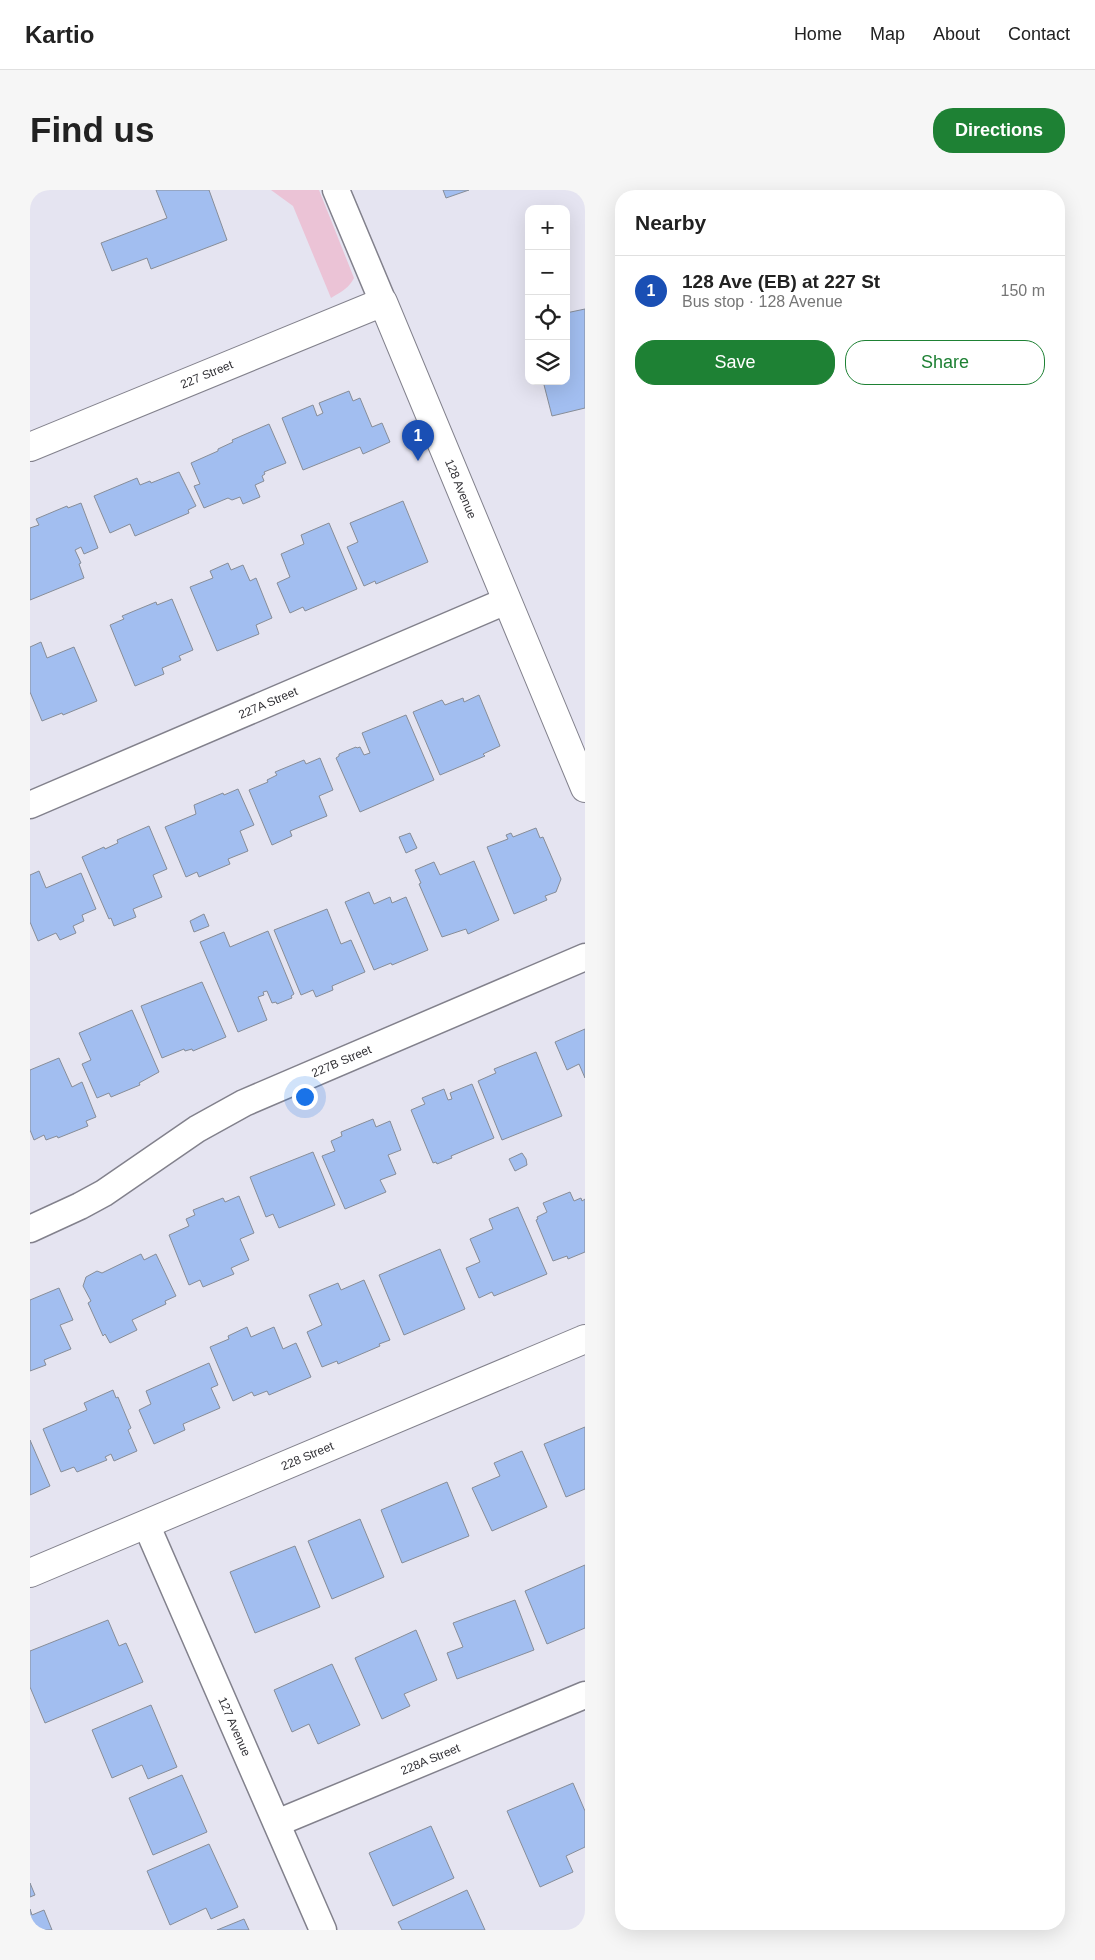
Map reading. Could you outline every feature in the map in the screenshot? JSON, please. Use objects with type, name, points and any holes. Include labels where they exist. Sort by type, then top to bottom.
[{"type":"street","name":"128 Avenue","points":[[336,190],[585,788]]},
{"type":"street","name":"227 Street","points":[[30,447],[383,302]]},
{"type":"street","name":"227A Street","points":[[30,805],[506,601]]},
{"type":"street","name":"227B Street","points":[[30,1229],[104,1193],[196,1129],[244,1103],[585,957]]},
{"type":"street","name":"228 Street","points":[[30,1573],[585,1339]]},
{"type":"street","name":"127 Avenue","points":[[146,1524],[323,1930]]},
{"type":"street","name":"228A Street","points":[[277,1824],[585,1695]]},
{"type":"shaded area","points":[[271,190],[319,190],[354,278],[341,292],[331,298],[293,206]]},
{"type":"building","points":[[156,190],[209,190],[227,240],[151,269],[147,258],[112,271],[101,243],[167,218]]},
{"type":"building","points":[[443,190],[469,190],[446,198]]},
{"type":"building","points":[[585,309],[585,408],[552,416],[544,385],[570,385],[570,312]]},
{"type":"building","points":[[349,391],[353,401],[360,398],[372,427],[382,423],[390,442],[363,454],[360,447],[303,470],[282,418],[313,405],[317,416],[323,413],[319,403]]},
{"type":"building","points":[[269,424],[286,463],[264,472],[265,474],[262,476],[264,481],[255,485],[260,497],[243,504],[240,497],[232,500],[228,498],[204,508],[194,486],[200,484],[191,463],[218,451],[218,449],[233,442],[232,440]]},
{"type":"building","points":[[179,472],[196,506],[188,510],[189,513],[135,536],[130,524],[110,533],[94,496],[137,478],[140,485],[150,481],[151,483]]},
{"type":"building","points":[[403,501],[428,562],[376,584],[375,581],[364,586],[347,547],[358,542],[350,523]]},
{"type":"building","points":[[81,503],[98,548],[84,554],[81,547],[75,550],[81,563],[79,564],[84,578],[30,600],[30,528],[39,525],[36,519],[67,506],[68,508]]},
{"type":"building","points":[[329,523],[357,589],[305,611],[303,607],[290,613],[277,583],[290,577],[281,554],[304,544],[301,535]]},
{"type":"building","points":[[228,563],[231,570],[243,565],[250,581],[256,578],[272,618],[256,625],[259,634],[217,651],[190,587],[213,578],[210,571]]},
{"type":"building","points":[[172,599],[193,650],[179,656],[181,660],[162,668],[164,674],[135,686],[110,625],[124,619],[122,616],[156,602],[157,605]]},
{"type":"building","points":[[41,642],[47,658],[74,647],[97,701],[63,715],[62,713],[42,721],[30,692],[30,647]]},
{"type":"building","points":[[479,695],[500,746],[483,754],[485,756],[440,775],[413,712],[442,700],[445,705],[463,698],[464,702]]},
{"type":"building","points":[[406,715],[434,780],[360,812],[336,758],[339,754],[356,747],[360,747],[364,755],[370,753],[362,733]]},
{"type":"building","points":[[320,758],[333,790],[319,796],[327,816],[290,831],[292,836],[272,845],[249,790],[268,782],[267,780],[277,775],[275,772],[304,760],[306,764]]},
{"type":"building","points":[[238,789],[254,825],[240,831],[248,851],[228,859],[230,864],[199,877],[197,872],[186,877],[165,827],[196,814],[194,805]]},
{"type":"building","points":[[149,826],[167,869],[153,875],[162,897],[133,909],[136,917],[114,926],[111,918],[109,919],[82,857],[118,843],[117,840]]},
{"type":"building","points":[[536,828],[540,838],[543,837],[561,879],[556,892],[545,896],[547,900],[514,914],[487,847],[508,839],[506,835],[511,833],[513,837]]},
{"type":"building","points":[[410,833],[417,848],[406,853],[399,837]]},
{"type":"building","points":[[474,861],[499,920],[468,934],[466,929],[442,937],[419,884],[421,883],[415,870],[434,862],[440,875]]},
{"type":"building","points":[[39,871],[46,888],[81,873],[96,909],[82,915],[84,921],[73,926],[76,933],[60,940],[56,933],[38,941],[30,922],[30,875]]},
{"type":"building","points":[[369,892],[374,904],[390,897],[392,903],[406,897],[428,950],[392,965],[391,963],[374,970],[345,902]]},
{"type":"building","points":[[327,909],[341,944],[351,940],[365,972],[332,986],[333,990],[316,997],[313,990],[301,995],[274,930]]},
{"type":"building","points":[[204,914],[209,926],[194,932],[190,921]]},
{"type":"building","points":[[268,931],[294,994],[291,996],[292,998],[277,1004],[276,1002],[272,1003],[267,991],[263,992],[264,995],[258,997],[267,1020],[238,1032],[200,942],[224,932],[230,947]]},
{"type":"building","points":[[202,982],[226,1037],[193,1051],[192,1049],[185,1051],[184,1049],[162,1058],[141,1006]]},
{"type":"building","points":[[132,1010],[159,1072],[139,1083],[140,1085],[111,1097],[109,1093],[97,1098],[82,1064],[91,1060],[79,1033]]},
{"type":"building","points":[[585,1029],[585,1078],[579,1064],[567,1070],[555,1042]]},
{"type":"building","points":[[536,1052],[562,1116],[502,1140],[478,1081],[496,1073],[494,1069]]},
{"type":"building","points":[[59,1058],[72,1087],[82,1082],[96,1117],[86,1121],[88,1126],[58,1138],[57,1136],[46,1140],[44,1135],[34,1140],[30,1130],[30,1070]]},
{"type":"building","points":[[472,1084],[494,1138],[451,1156],[452,1158],[437,1164],[436,1162],[433,1163],[411,1110],[425,1104],[422,1098],[444,1089],[448,1100],[452,1099],[450,1093]]},
{"type":"building","points":[[373,1119],[376,1127],[390,1121],[401,1150],[388,1155],[396,1174],[380,1180],[386,1192],[345,1209],[322,1156],[335,1151],[331,1141],[342,1136],[341,1132]]},
{"type":"building","points":[[313,1152],[335,1205],[279,1228],[273,1214],[266,1217],[250,1177]]},
{"type":"building","points":[[522,1153],[527,1165],[515,1171],[509,1159]]},
{"type":"building","points":[[570,1192],[574,1201],[581,1198],[582,1201],[585,1199],[585,1252],[568,1259],[567,1256],[553,1261],[536,1220],[538,1219],[537,1217],[547,1212],[543,1203]]},
{"type":"building","points":[[239,1196],[254,1233],[240,1239],[249,1260],[231,1268],[234,1274],[203,1287],[200,1280],[189,1285],[169,1235],[189,1226],[186,1219],[195,1215],[193,1210],[223,1198],[225,1202]]},
{"type":"building","points":[[518,1207],[547,1274],[494,1296],[492,1292],[479,1298],[466,1268],[480,1262],[470,1239],[493,1229],[489,1219]]},
{"type":"building","points":[[440,1249],[465,1309],[404,1335],[379,1275]]},
{"type":"building","points":[[141,1254],[144,1260],[156,1254],[176,1296],[165,1301],[166,1304],[132,1320],[137,1330],[110,1343],[105,1334],[103,1336],[88,1303],[91,1301],[83,1286],[86,1277],[97,1271],[102,1273]]},
{"type":"building","points":[[364,1280],[390,1340],[338,1364],[337,1361],[322,1367],[307,1332],[322,1325],[309,1295],[338,1283],[341,1290]]},
{"type":"building","points":[[59,1288],[73,1320],[60,1325],[71,1349],[44,1360],[46,1365],[30,1371],[30,1300]]},
{"type":"building","points":[[247,1327],[251,1337],[274,1327],[283,1349],[296,1343],[311,1377],[269,1395],[267,1391],[254,1396],[252,1392],[233,1401],[210,1347],[229,1339],[228,1336]]},
{"type":"building","points":[[209,1363],[218,1385],[211,1388],[220,1408],[183,1424],[185,1430],[154,1444],[139,1410],[151,1404],[146,1391]]},
{"type":"building","points":[[113,1390],[116,1398],[118,1397],[131,1428],[128,1430],[137,1451],[114,1461],[111,1454],[105,1457],[107,1460],[77,1472],[74,1467],[61,1472],[43,1429],[87,1410],[84,1403]]},
{"type":"building","points":[[585,1427],[585,1489],[566,1497],[544,1444]]},
{"type":"building","points":[[30,1440],[50,1486],[30,1495]]},
{"type":"building","points":[[522,1451],[547,1507],[492,1531],[472,1488],[500,1476],[494,1463]]},
{"type":"building","points":[[447,1482],[469,1536],[402,1563],[381,1510]]},
{"type":"building","points":[[360,1519],[384,1577],[332,1599],[308,1541]]},
{"type":"building","points":[[295,1546],[320,1607],[255,1633],[230,1572]]},
{"type":"building","points":[[585,1565],[585,1628],[547,1644],[525,1591]]},
{"type":"building","points":[[515,1600],[534,1650],[457,1679],[447,1653],[463,1647],[453,1623]]},
{"type":"building","points":[[108,1620],[119,1646],[126,1643],[143,1682],[45,1723],[30,1687],[30,1651]]},
{"type":"building","points":[[416,1630],[437,1680],[404,1694],[410,1706],[382,1719],[355,1658]]},
{"type":"building","points":[[332,1664],[360,1725],[318,1744],[309,1724],[292,1732],[274,1690]]},
{"type":"building","points":[[151,1705],[177,1767],[148,1779],[142,1765],[112,1778],[92,1730]]},
{"type":"building","points":[[182,1775],[207,1832],[153,1855],[129,1798]]},
{"type":"building","points":[[573,1783],[585,1811],[585,1847],[566,1856],[573,1872],[540,1887],[507,1811]]},
{"type":"building","points":[[431,1826],[454,1878],[393,1906],[369,1853]]},
{"type":"building","points":[[209,1844],[238,1907],[211,1919],[206,1908],[170,1925],[147,1871]]},
{"type":"building","points":[[30,1883],[35,1895],[30,1897]]},
{"type":"building","points":[[467,1890],[485,1930],[402,1930],[398,1922]]},
{"type":"building","points":[[30,1909],[32,1915],[44,1910],[52,1930],[30,1930]]},
{"type":"building","points":[[244,1919],[249,1930],[217,1930]]},
{"type":"place","name":"128 Ave (EB) at 227 St","points":[[418,461]]}]
